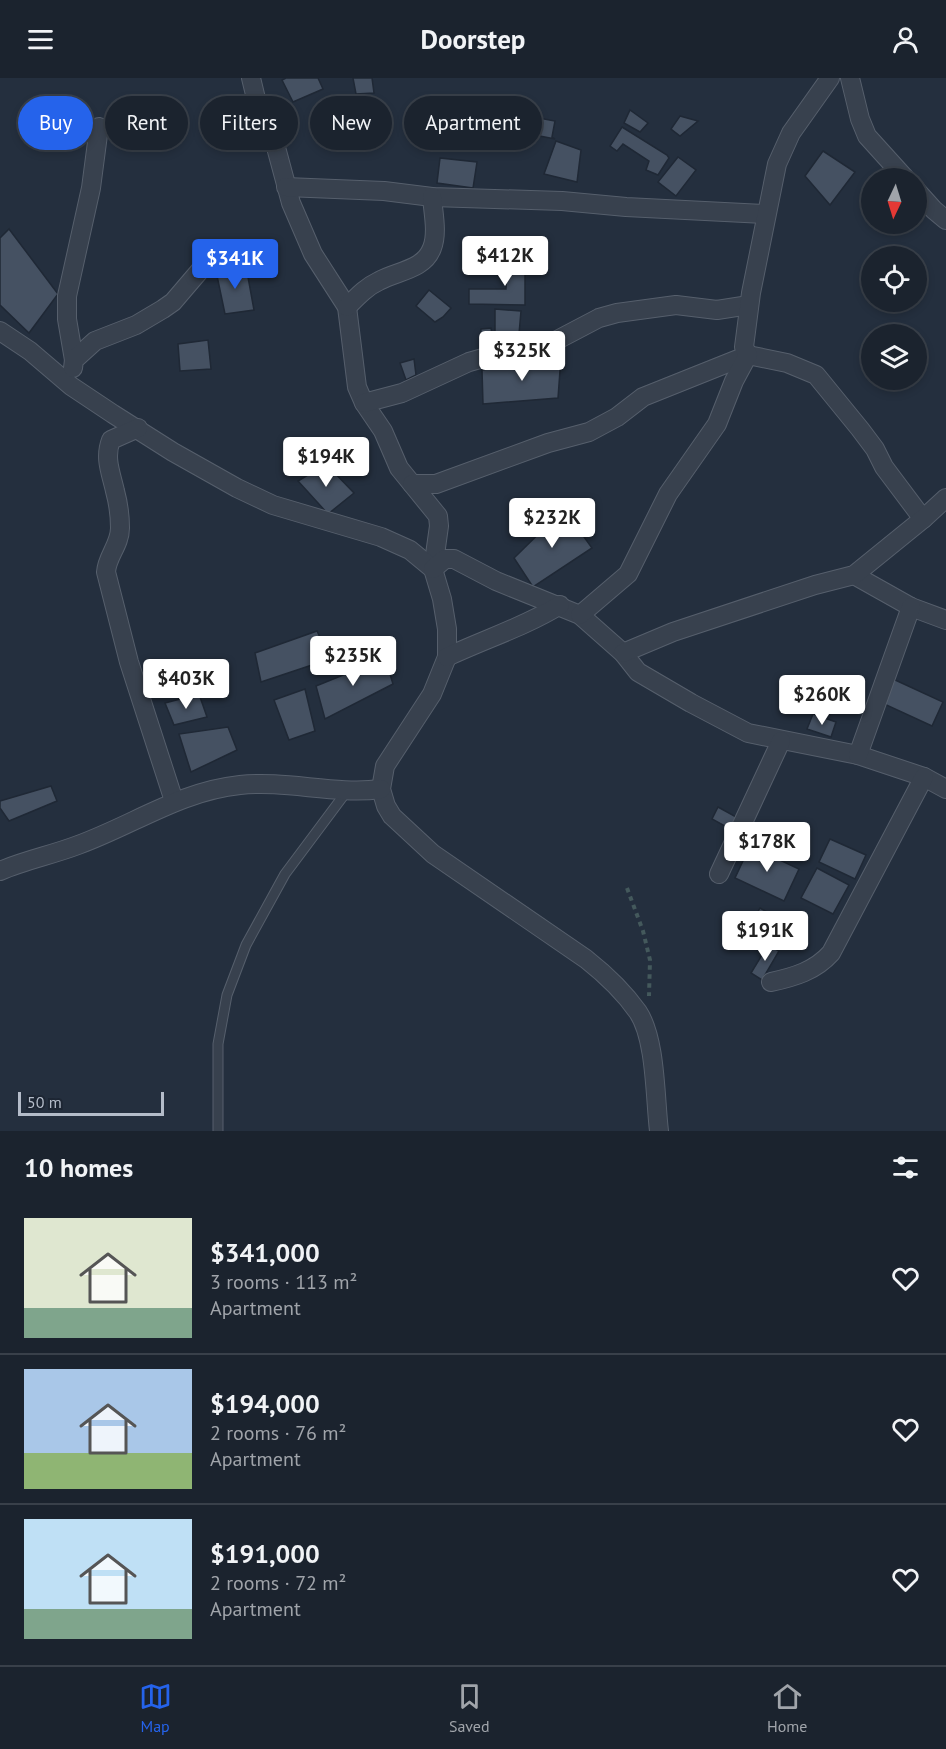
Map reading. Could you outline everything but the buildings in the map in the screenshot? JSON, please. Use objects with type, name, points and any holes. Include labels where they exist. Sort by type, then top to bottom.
[{"type":"street","points":[[251,78],[258,107],[274,140],[286,187],[313,254],[347,307],[357,387],[364,403],[382,431],[399,468],[438,516],[440,526],[433,569],[444,609],[447,657],[432,694],[385,766],[381,789],[386,806],[392,816],[433,854],[586,959],[607,976],[639,1014],[647,1035],[653,1065],[659,1131]]},
{"type":"street","points":[[748,355],[744,347],[749,305],[777,165],[785,145],[830,78]]},
{"type":"street","points":[[850,78],[860,119],[867,136],[896,168]]},
{"type":"street","points":[[71,386],[74,360],[67,319],[67,296],[91,188],[99,127]]},
{"type":"street","points":[[286,187],[766,214]]},
{"type":"street","points":[[347,307],[367,288],[418,265],[429,255],[434,236],[432,197]]},
{"type":"street","points":[[927,202],[946,220]]},
{"type":"street","points":[[74,360],[95,341],[136,325],[173,302],[208,261]]},
{"type":"street","points":[[364,403],[402,393],[469,362],[501,353],[540,349],[599,318],[617,313],[676,305],[717,310],[749,305]]},
{"type":"street","points":[[0,331],[30,351],[71,386],[173,452],[254,497],[381,537],[410,550],[433,569]]},
{"type":"street","points":[[580,615],[628,574],[668,495],[717,424],[734,381],[748,355]]},
{"type":"street","points":[[412,484],[436,484],[548,443],[589,432],[617,417],[643,397],[748,355],[787,363],[816,375],[860,429],[884,467],[923,519]]},
{"type":"street","points":[[138,428],[111,440],[108,448],[120,527],[116,547],[108,560],[106,572],[129,662],[174,801]]},
{"type":"street","points":[[623,654],[673,632],[854,575],[946,498]]},
{"type":"street","points":[[433,569],[445,559],[454,559],[496,581],[580,615],[623,654],[638,672],[691,704],[748,733],[858,754],[924,777],[946,789]]},
{"type":"street","points":[[854,575],[911,607],[946,620]]},
{"type":"street","points":[[447,657],[539,619],[560,606]]},
{"type":"street","points":[[858,754],[911,607]]},
{"type":"street","points":[[719,874],[781,741]]},
{"type":"street","points":[[771,982],[812,969],[822,963],[831,953],[924,777]]},
{"type":"street","points":[[0,871],[78,845],[174,801],[213,790],[253,784],[347,790],[381,789]]},
{"type":"lane","points":[[218,1131],[218,1044],[227,995],[246,945],[285,874],[347,790]]},
{"type":"path","points":[[627,888],[643,931],[650,960],[649,1003]]}]
